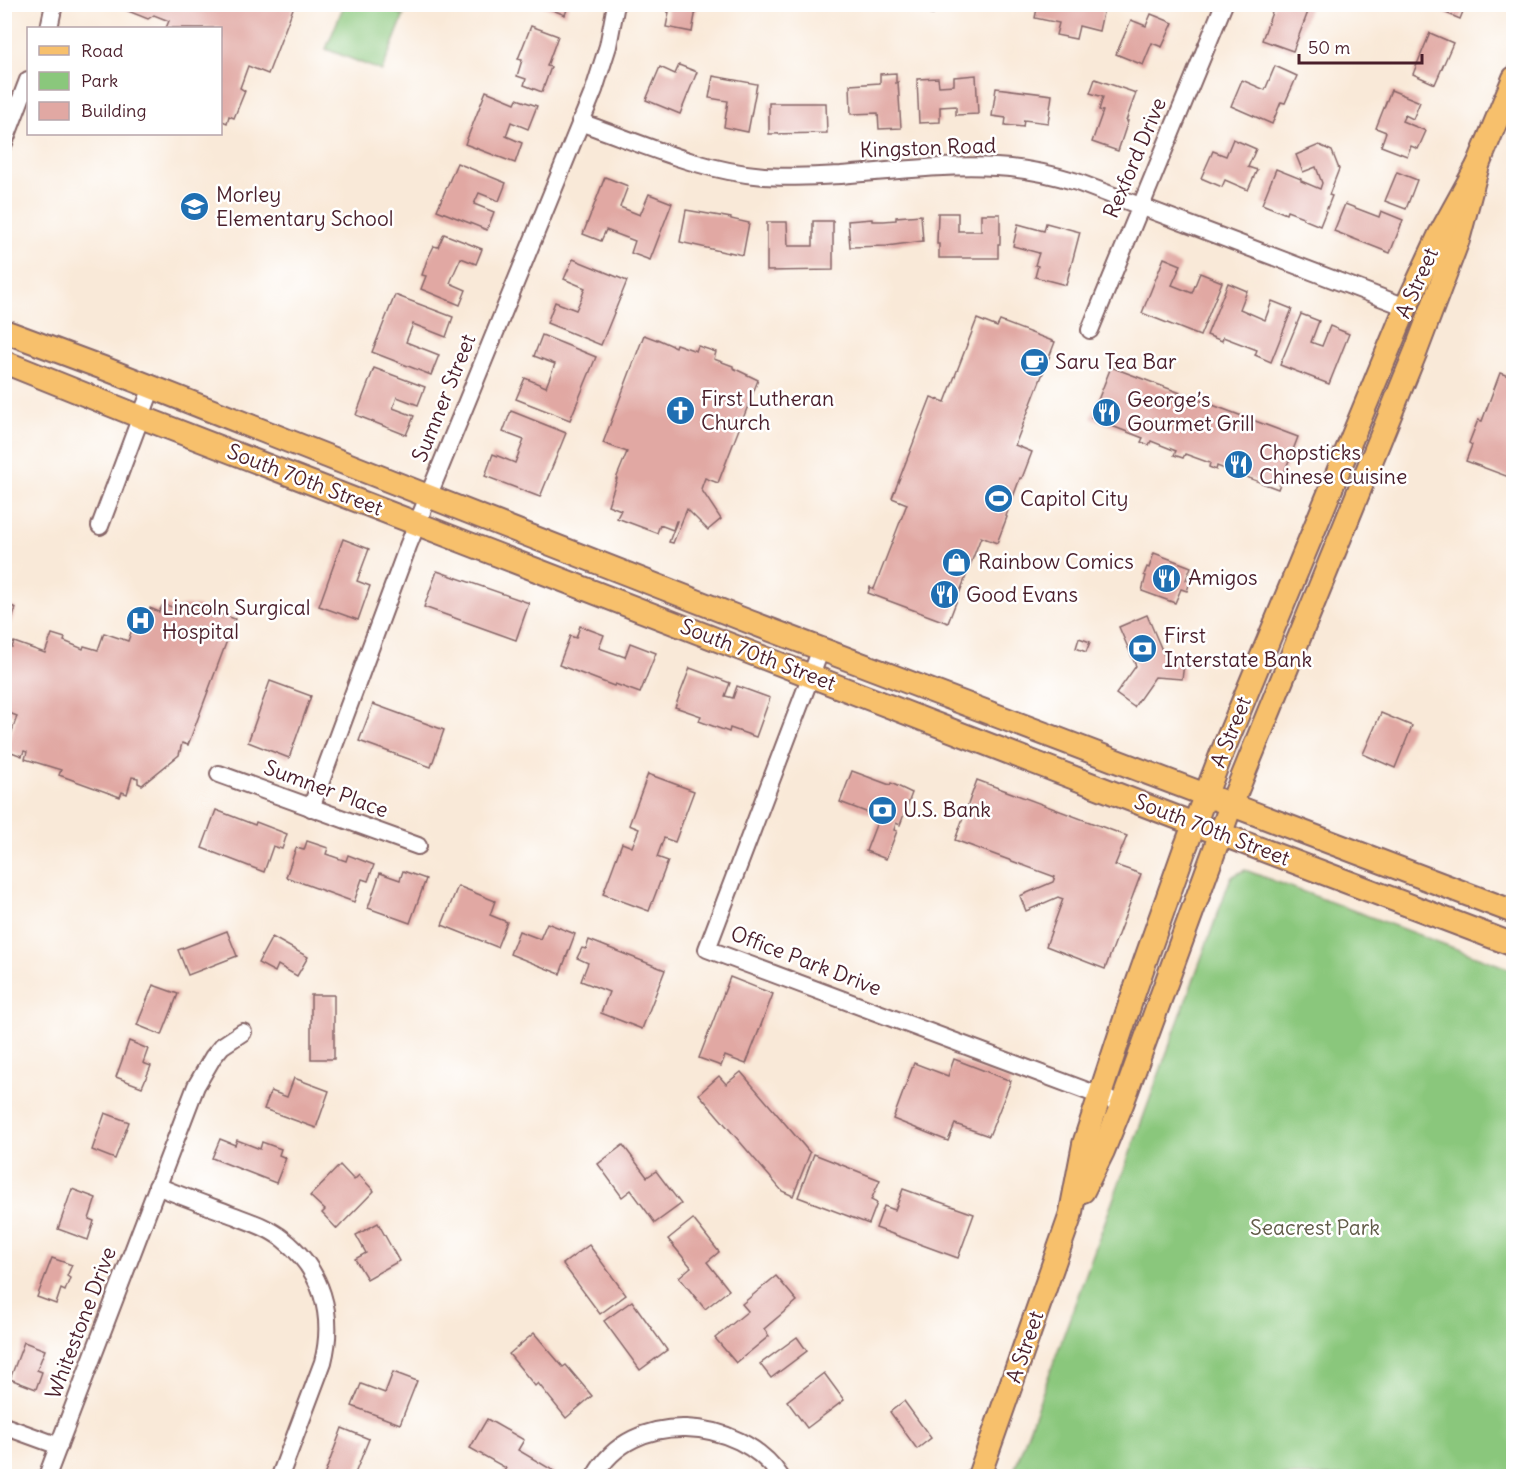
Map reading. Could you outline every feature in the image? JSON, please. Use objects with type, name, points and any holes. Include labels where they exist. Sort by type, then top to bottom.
[{"type":"main road","name":"A Street","points":[[1070,1217],[1084,1144],[1131,1000],[1206,795],[1406,307],[1440,234],[1478,165],[1514,78]]},
{"type":"main road","name":"A Street","points":[[979,1476],[1070,1217],[1103,1151],[1122,1104],[1220,834],[1416,351],[1458,240],[1478,165]]},
{"type":"main road","name":"South 70th Street","points":[[4,331],[821,649],[1514,912]]},
{"type":"main road","name":"South 70th Street","points":[[4,362],[1220,834],[1514,945]]},
{"type":"street","points":[[49,27],[54,4]]},
{"type":"street","name":"Sumner Street","points":[[311,808],[417,523],[602,66],[616,4]]},
{"type":"street","name":"Rexford Drive","points":[[1090,330],[1224,4]]},
{"type":"street","points":[[4,142],[27,83]]},
{"type":"street","name":"Kingston Road","points":[[580,122],[689,161],[728,171],[763,176],[798,178],[958,166],[998,167],[1058,176],[1406,307]]},
{"type":"street","points":[[100,526],[152,387]]},
{"type":"street","name":"Office Park Drive","points":[[821,649],[707,949],[1122,1104]]},
{"type":"street","name":"Sumner Place","points":[[219,774],[418,846]]},
{"type":"street","name":"Whitestone Drive","points":[[47,1476],[196,1086],[222,1046],[243,1032]]},
{"type":"street","points":[[157,1186],[265,1228],[298,1252],[320,1287],[326,1306],[327,1347],[280,1476]]},
{"type":"street","points":[[4,1426],[59,1446]]},
{"type":"street","points":[[595,1476],[608,1458],[622,1446],[641,1436],[660,1430],[680,1428],[705,1430],[737,1440],[764,1458],[780,1476]]},
{"type":"green space","points":[[344,5],[377,5],[404,15],[382,71],[326,49]]},
{"type":"green space","name":"Seacrest Park","points":[[1245,870],[1513,970],[1513,1476],[1012,1476],[1231,877]]},
{"type":"building","name":"Morley Elementary School","points":[[117,4],[288,4],[294,6],[268,74],[248,66],[240,88],[245,91],[234,118],[229,116],[227,123],[222,121],[222,27],[166,27],[169,21],[154,15],[148,19],[118,7]]},
{"type":"building","points":[[538,4],[569,4],[565,15]]},
{"type":"building","points":[[669,4],[697,4],[692,32],[666,27]]},
{"type":"building","points":[[921,4],[948,4],[947,11],[934,9],[933,14],[920,12]]},
{"type":"building","points":[[1038,4],[1105,4],[1099,31],[1079,26],[1076,39],[1056,35],[1059,23],[1035,18]]},
{"type":"building","points":[[1275,4],[1311,4],[1293,51],[1262,40]]},
{"type":"building","points":[[1433,4],[1466,4],[1460,19],[1432,7]]},
{"type":"building","points":[[1151,14],[1173,23],[1162,47],[1152,43],[1143,65],[1116,54],[1131,20],[1146,26]]},
{"type":"building","points":[[531,26],[558,36],[547,66],[551,67],[542,92],[524,85],[526,79],[517,76],[522,60],[518,59]]},
{"type":"building","points":[[1430,33],[1453,43],[1435,84],[1413,74]]},
{"type":"building","points":[[679,65],[697,72],[680,114],[646,100],[660,67],[675,74]]},
{"type":"building","points":[[1275,66],[1297,76],[1285,103],[1281,102],[1272,124],[1231,106],[1242,80],[1265,90]]},
{"type":"building","points":[[896,73],[901,128],[879,129],[878,113],[851,114],[850,85],[880,83],[880,74]]},
{"type":"building","points":[[976,75],[978,114],[956,115],[956,106],[940,107],[940,122],[919,123],[917,79],[938,78],[939,86],[954,85],[954,77]]},
{"type":"building","points":[[713,76],[757,84],[748,132],[724,127],[728,101],[709,98]]},
{"type":"building","points":[[1095,79],[1136,93],[1118,151],[1092,142],[1103,111],[1099,110],[1103,97],[1090,93]]},
{"type":"building","points":[[996,88],[1052,95],[1048,123],[1024,120],[1023,127],[1005,125],[1006,118],[992,116]]},
{"type":"building","points":[[1391,90],[1420,102],[1413,119],[1405,115],[1402,121],[1426,131],[1418,149],[1411,146],[1407,156],[1381,146],[1386,132],[1376,128]]},
{"type":"building","points":[[486,91],[515,103],[517,99],[537,106],[528,129],[511,122],[506,136],[522,143],[515,163],[465,144]]},
{"type":"building","points":[[769,103],[826,103],[827,133],[769,134]]},
{"type":"building","points":[[1233,139],[1256,149],[1248,167],[1257,170],[1248,190],[1225,180],[1222,187],[1201,178],[1213,151],[1226,156]]},
{"type":"building","points":[[1319,145],[1332,151],[1339,169],[1329,195],[1332,196],[1320,226],[1303,217],[1287,211],[1286,214],[1262,204],[1276,169],[1320,189],[1322,183],[1316,167],[1303,172],[1296,155]]},
{"type":"building","points":[[457,163],[506,183],[499,201],[479,193],[474,204],[494,212],[487,230],[437,210]]},
{"type":"building","points":[[1397,172],[1417,180],[1406,209],[1385,201]]},
{"type":"building","points":[[605,177],[628,186],[620,207],[640,215],[649,194],[672,203],[650,260],[631,253],[635,241],[606,230],[601,241],[583,234]]},
{"type":"building","points":[[1345,204],[1379,217],[1381,211],[1403,220],[1390,253],[1334,231]]},
{"type":"building","points":[[686,210],[749,223],[743,255],[680,242]]},
{"type":"building","points":[[938,213],[958,213],[958,231],[981,231],[981,214],[1000,214],[998,258],[939,258]]},
{"type":"building","points":[[921,215],[923,241],[887,246],[850,247],[848,221],[872,219],[872,221],[884,221],[896,220],[896,217]]},
{"type":"building","points":[[813,221],[833,221],[833,270],[767,271],[767,222],[787,222],[788,246],[813,246]]},
{"type":"building","points":[[1046,223],[1080,232],[1066,285],[1035,277],[1038,266],[1035,265],[1039,253],[1013,246],[1018,224],[1044,231]]},
{"type":"building","points":[[444,234],[482,249],[476,264],[461,258],[450,283],[466,290],[460,305],[421,289],[426,276],[422,275],[427,260],[434,246],[438,247]]},
{"type":"building","points":[[1164,258],[1181,265],[1172,285],[1192,293],[1200,273],[1222,282],[1200,336],[1142,313]]},
{"type":"building","points":[[573,259],[627,281],[601,345],[547,323],[555,302],[576,310],[581,299],[585,288],[564,279]]},
{"type":"building","points":[[1228,283],[1247,291],[1240,309],[1265,320],[1272,301],[1292,309],[1271,362],[1255,355],[1257,350],[1223,337],[1222,341],[1207,335]]},
{"type":"building","points":[[395,295],[453,317],[446,337],[413,324],[406,342],[439,355],[431,375],[372,352]]},
{"type":"building","points":[[1301,314],[1319,321],[1311,342],[1322,346],[1330,326],[1349,334],[1329,384],[1280,365]]},
{"type":"building","points":[[977,319],[997,327],[1000,321],[1055,342],[1015,445],[1032,452],[1022,478],[1020,478],[997,543],[981,537],[948,623],[868,593],[870,587],[874,589],[907,504],[892,498],[931,397],[945,402]]},
{"type":"building","points":[[542,335],[596,357],[570,420],[516,399],[525,378],[546,387],[555,364],[534,356]]},
{"type":"building","name":"First Lutheran Church","points":[[644,335],[675,347],[676,344],[696,351],[698,346],[716,352],[714,359],[733,366],[758,380],[718,483],[705,478],[701,489],[721,519],[708,530],[687,509],[673,543],[669,542],[677,521],[673,530],[660,525],[657,533],[617,518],[621,510],[608,505],[627,452],[603,443]]},
{"type":"building","points":[[1111,367],[1298,437],[1278,489],[1217,466],[1216,470],[1209,467],[1210,463],[1185,454],[1183,458],[1174,455],[1176,451],[1151,441],[1149,445],[1141,442],[1143,438],[1091,418]]},
{"type":"building","points":[[374,368],[425,387],[418,405],[397,397],[393,408],[414,416],[406,435],[356,415]]},
{"type":"building","points":[[1500,373],[1514,378],[1514,479],[1466,461],[1472,445],[1469,443],[1478,420],[1482,421]]},
{"type":"building","points":[[511,411],[566,433],[540,497],[485,476],[493,454],[515,463],[524,440],[503,432]]},
{"type":"building","points":[[343,539],[369,549],[357,581],[370,586],[358,620],[319,606]]},
{"type":"building","points":[[1154,553],[1191,567],[1186,580],[1190,582],[1187,591],[1181,589],[1175,603],[1142,591],[1146,576],[1144,575]]},
{"type":"building","points":[[437,571],[529,603],[516,640],[424,607]]},
{"type":"building","points":[[4,603],[16,608],[5,639],[4,639]]},
{"type":"building","name":"Lincoln Surgical Hospital","points":[[187,605],[197,606],[235,619],[188,745],[182,743],[179,755],[142,785],[138,783],[138,778],[132,777],[127,794],[122,792],[120,797],[59,775],[61,770],[25,759],[27,752],[24,751],[22,756],[6,750],[17,716],[4,711],[4,645],[12,647],[14,642],[45,653],[52,634],[65,638],[64,641],[83,649],[84,646],[98,650],[104,633],[128,641],[135,621],[146,617],[150,608],[159,612],[162,606],[175,608]]},
{"type":"building","points":[[1147,615],[1164,655],[1185,657],[1182,679],[1155,677],[1134,707],[1116,694],[1136,666],[1119,627]]},
{"type":"building","points":[[580,626],[604,635],[599,648],[625,657],[630,643],[656,653],[640,693],[615,684],[614,686],[559,665],[570,636],[576,638]]},
{"type":"building","points":[[1079,638],[1090,642],[1086,652],[1076,648]]},
{"type":"building","points":[[690,668],[730,683],[725,696],[733,698],[737,686],[770,698],[756,737],[730,728],[729,732],[699,721],[701,716],[675,707]]},
{"type":"building","points":[[270,681],[311,696],[289,758],[248,742]]},
{"type":"building","points":[[373,704],[444,730],[431,767],[359,741]]},
{"type":"building","points":[[1381,713],[1412,726],[1395,768],[1363,754]]},
{"type":"building","name":"U.S. Bank","points":[[852,771],[890,785],[891,783],[912,793],[900,825],[896,823],[894,830],[897,831],[886,859],[866,851],[879,817],[840,802]]},
{"type":"building","points":[[648,774],[694,791],[675,842],[664,838],[657,857],[668,861],[649,911],[603,894],[622,843],[632,847],[639,829],[629,825]]},
{"type":"building","points":[[977,780],[1127,836],[1115,865],[1141,874],[1105,969],[1046,946],[1063,899],[1058,897],[1026,911],[1020,896],[1053,882],[1055,877],[955,840]]},
{"type":"building","points":[[216,810],[287,834],[282,849],[273,846],[264,872],[202,848]]},
{"type":"building","points":[[307,841],[328,848],[326,854],[346,861],[348,855],[374,865],[368,881],[362,879],[354,902],[286,877],[296,848],[304,850]]},
{"type":"building","points":[[403,871],[426,879],[410,923],[368,908],[380,873],[400,880]]},
{"type":"building","points":[[458,886],[495,901],[490,915],[507,922],[497,947],[442,925]]},
{"type":"building","points":[[547,923],[575,934],[560,974],[510,954],[519,931],[540,939]]},
{"type":"building","points":[[227,931],[237,956],[188,975],[178,950]]},
{"type":"building","points":[[272,937],[308,957],[297,976],[278,965],[275,972],[258,963]]},
{"type":"building","points":[[589,940],[665,970],[642,1029],[601,1013],[609,992],[581,981],[588,963],[577,958],[582,948],[586,949]]},
{"type":"building","points":[[730,977],[773,994],[746,1064],[725,1056],[721,1066],[699,1058]]},
{"type":"building","points":[[153,985],[178,994],[162,1035],[137,1025]]},
{"type":"building","points":[[311,995],[334,995],[334,1059],[311,1059]]},
{"type":"building","points":[[129,1041],[148,1049],[143,1063],[151,1066],[142,1087],[116,1077]]},
{"type":"building","points":[[954,1059],[1011,1081],[989,1136],[955,1124],[948,1141],[893,1119],[914,1063],[948,1076]]},
{"type":"building","points":[[741,1072],[810,1153],[793,1196],[782,1191],[699,1094],[719,1076],[726,1084]]},
{"type":"building","points":[[294,1078],[329,1091],[316,1128],[264,1109],[271,1091],[287,1097]]},
{"type":"building","points":[[105,1113],[129,1122],[115,1159],[92,1150]]},
{"type":"building","points":[[220,1139],[235,1145],[237,1140],[260,1149],[262,1142],[281,1149],[279,1155],[286,1158],[276,1183],[212,1158]]},
{"type":"building","points":[[623,1145],[647,1177],[656,1171],[681,1204],[655,1223],[631,1190],[622,1197],[598,1164]]},
{"type":"building","points":[[814,1154],[880,1180],[871,1200],[877,1203],[869,1224],[798,1197]]},
{"type":"building","points":[[340,1165],[354,1180],[359,1175],[374,1191],[337,1229],[322,1213],[325,1210],[310,1196]]},
{"type":"building","points":[[72,1189],[96,1198],[89,1219],[94,1221],[88,1240],[58,1229]]},
{"type":"building","points":[[903,1189],[974,1214],[958,1258],[876,1228],[884,1206],[895,1210]]},
{"type":"building","points":[[693,1219],[719,1252],[707,1262],[729,1290],[705,1309],[679,1277],[691,1267],[668,1239]]},
{"type":"building","points":[[378,1223],[399,1261],[367,1279],[355,1259],[366,1253],[356,1235]]},
{"type":"building","points":[[589,1245],[626,1295],[600,1314],[563,1264]]},
{"type":"building","points":[[52,1258],[72,1265],[67,1276],[70,1278],[65,1291],[61,1289],[56,1304],[37,1297]]},
{"type":"building","points":[[776,1276],[797,1301],[764,1329],[769,1336],[736,1363],[715,1338],[748,1311],[742,1304]]},
{"type":"building","points":[[632,1301],[667,1350],[640,1370],[604,1321]]},
{"type":"building","points":[[534,1333],[563,1367],[566,1365],[592,1396],[566,1418],[538,1383],[535,1386],[509,1354]]},
{"type":"building","points":[[797,1337],[807,1351],[771,1378],[760,1364]]},
{"type":"building","points":[[24,1342],[45,1350],[37,1370],[42,1372],[36,1389],[10,1379]]},
{"type":"building","points":[[393,1372],[417,1381],[400,1424],[352,1406],[361,1384],[385,1393]]},
{"type":"building","points":[[824,1373],[844,1400],[807,1428],[787,1401]]},
{"type":"building","points":[[904,1401],[931,1438],[917,1449],[890,1412]]},
{"type":"building","points":[[487,1419],[524,1440],[518,1450],[554,1471],[551,1476],[501,1476],[506,1468],[470,1448]]},
{"type":"building","points":[[342,1428],[369,1439],[354,1476],[324,1476]]},
{"type":"place","name":"Morley Elementary School","points":[[195,207]]},
{"type":"place","name":"Saru Tea Bar","points":[[1034,362]]},
{"type":"place","name":"First Lutheran Church","points":[[680,411]]},
{"type":"place","name":"George’s Gourmet Grill","points":[[1106,412]]},
{"type":"place","name":"Chopsticks Chinese Cuisine","points":[[1238,465]]},
{"type":"place","name":"Capitol City","points":[[999,499]]},
{"type":"place","name":"Rainbow Comics","points":[[957,562]]},
{"type":"place","name":"Amigos","points":[[1167,578]]},
{"type":"place","name":"Good Evans","points":[[945,595]]},
{"type":"place","name":"Lincoln Surgical Hospital","points":[[141,620]]},
{"type":"place","name":"First Interstate Bank","points":[[1143,648]]},
{"type":"place","name":"U.S. Bank","points":[[882,810]]}]
